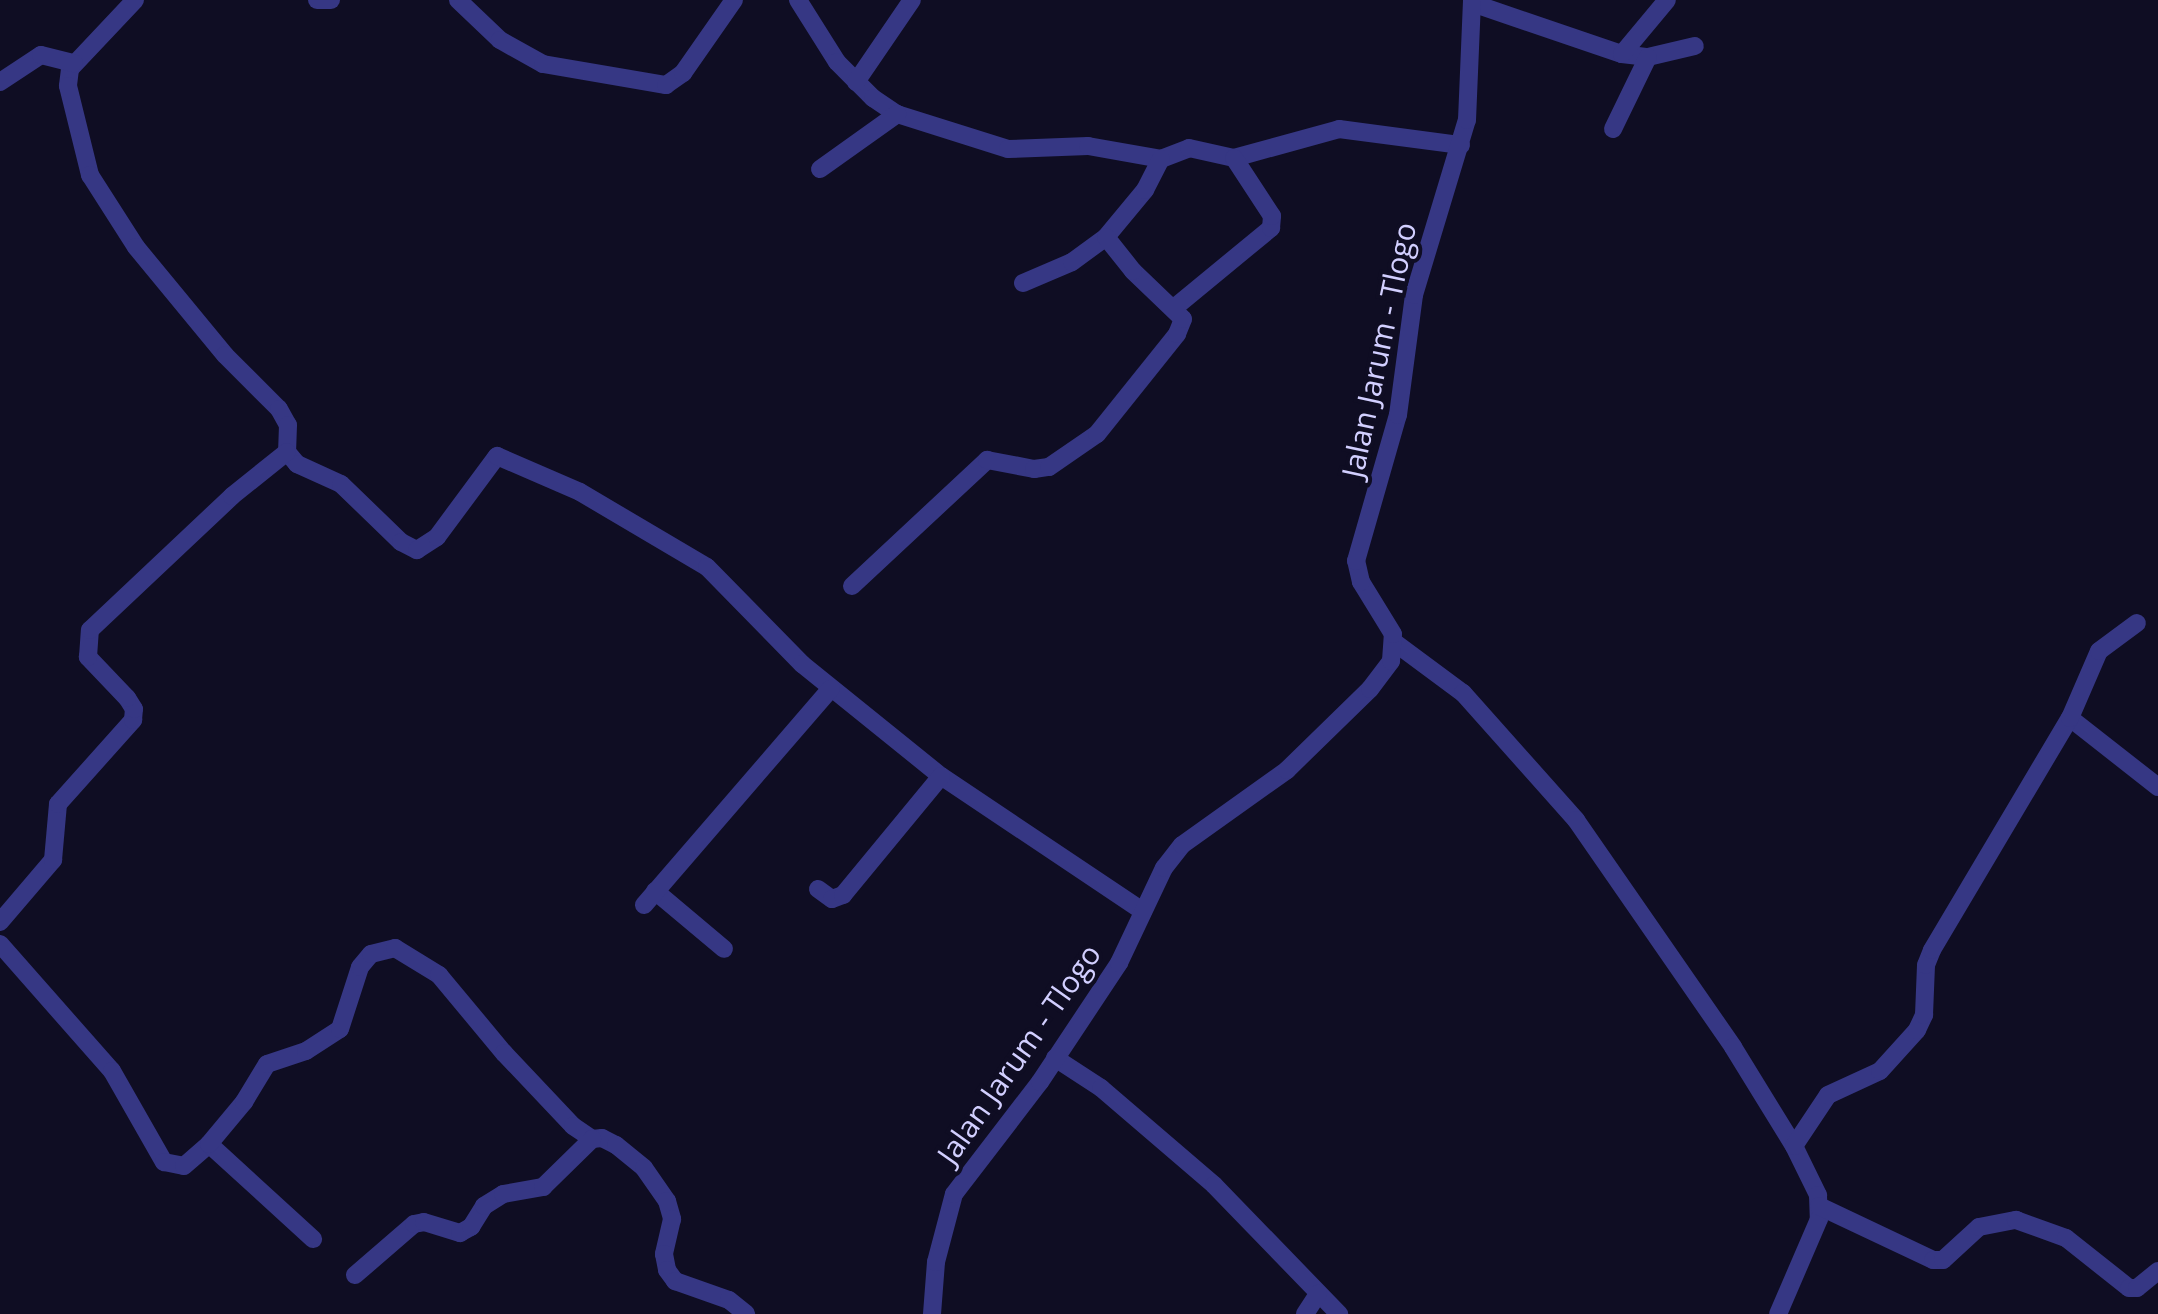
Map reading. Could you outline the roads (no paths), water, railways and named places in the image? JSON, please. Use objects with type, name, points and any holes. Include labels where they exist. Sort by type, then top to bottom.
[{"type":"street","points":[[135,0],[74,63],[68,86],[90,175],[154,270],[225,355],[278,409],[288,425],[287,452],[305,469],[341,484],[401,542],[418,550],[437,537],[497,456],[580,492],[619,519],[707,567],[802,664],[941,776],[1144,911]]},
{"type":"street","points":[[317,0],[331,0]]},
{"type":"street","points":[[458,0],[500,40],[543,64],[666,85],[682,73],[734,0]]},
{"type":"street","points":[[798,0],[814,30],[856,82],[897,114],[1008,149],[1088,146],[1160,158],[1189,148],[1234,158],[1339,129],[1461,145]]},
{"type":"street","points":[[856,82],[912,0]]},
{"type":"street","points":[[1622,54],[1667,0]]},
{"type":"street","points":[[1472,1],[1622,54],[1648,57],[1696,46]]},
{"type":"street","name":"Jalan Jarum - Tlogo","points":[[932,1314],[936,1262],[954,1194],[1056,1058],[1119,963],[1164,868],[1182,846],[1287,770],[1370,689],[1391,661],[1394,642],[1384,613],[1361,582],[1358,544],[1380,488],[1398,414],[1414,295],[1467,120],[1472,1]]},
{"type":"street","points":[[0,82],[41,55],[74,63]]},
{"type":"street","points":[[1613,129],[1648,57]]},
{"type":"street","points":[[820,169],[897,114]]},
{"type":"street","points":[[1023,283],[1072,262],[1106,237],[1145,190],[1160,158]]},
{"type":"street","points":[[1174,308],[1271,228],[1272,216],[1234,158]]},
{"type":"street","points":[[852,586],[987,460],[1034,469],[1049,467],[1097,434],[1182,326],[1174,308],[1133,271],[1106,237]]},
{"type":"street","points":[[0,922],[53,860],[58,804],[133,720],[134,709],[127,698],[88,657],[90,630],[220,506],[287,452]]},
{"type":"street","points":[[1794,1146],[1828,1095],[1880,1070],[1917,1030],[1932,950],[2070,718],[2099,651],[2137,623]]},
{"type":"street","points":[[1394,642],[1463,693],[1576,820],[1734,1047],[1794,1146],[1819,1206],[1814,1236],[1778,1314]]},
{"type":"street","points":[[724,948],[650,898],[832,688]]},
{"type":"street","points":[[2070,718],[2158,786]]},
{"type":"street","points":[[818,889],[832,899],[843,895],[941,776]]},
{"type":"street","points":[[0,944],[100,1055],[164,1162],[184,1166],[244,1102],[266,1064],[306,1051],[340,1029],[360,967],[371,954],[388,948],[407,953],[439,975],[504,1053],[574,1126],[592,1139],[616,1144],[644,1168],[667,1200],[672,1218],[664,1254],[667,1270],[675,1282],[729,1300],[746,1314]]},
{"type":"street","points":[[1056,1058],[1102,1088],[1214,1186],[1339,1314]]},
{"type":"street","points":[[355,1276],[414,1224],[424,1222],[460,1233],[472,1227],[484,1206],[504,1194],[543,1187],[592,1139]]},
{"type":"street","points":[[208,1144],[313,1239]]},
{"type":"street","points":[[1819,1206],[1933,1260],[1943,1260],[1978,1227],[2016,1220],[2066,1238],[2128,1288],[2137,1288],[2158,1271]]},
{"type":"street","points":[[1305,1314],[1318,1294]]}]
